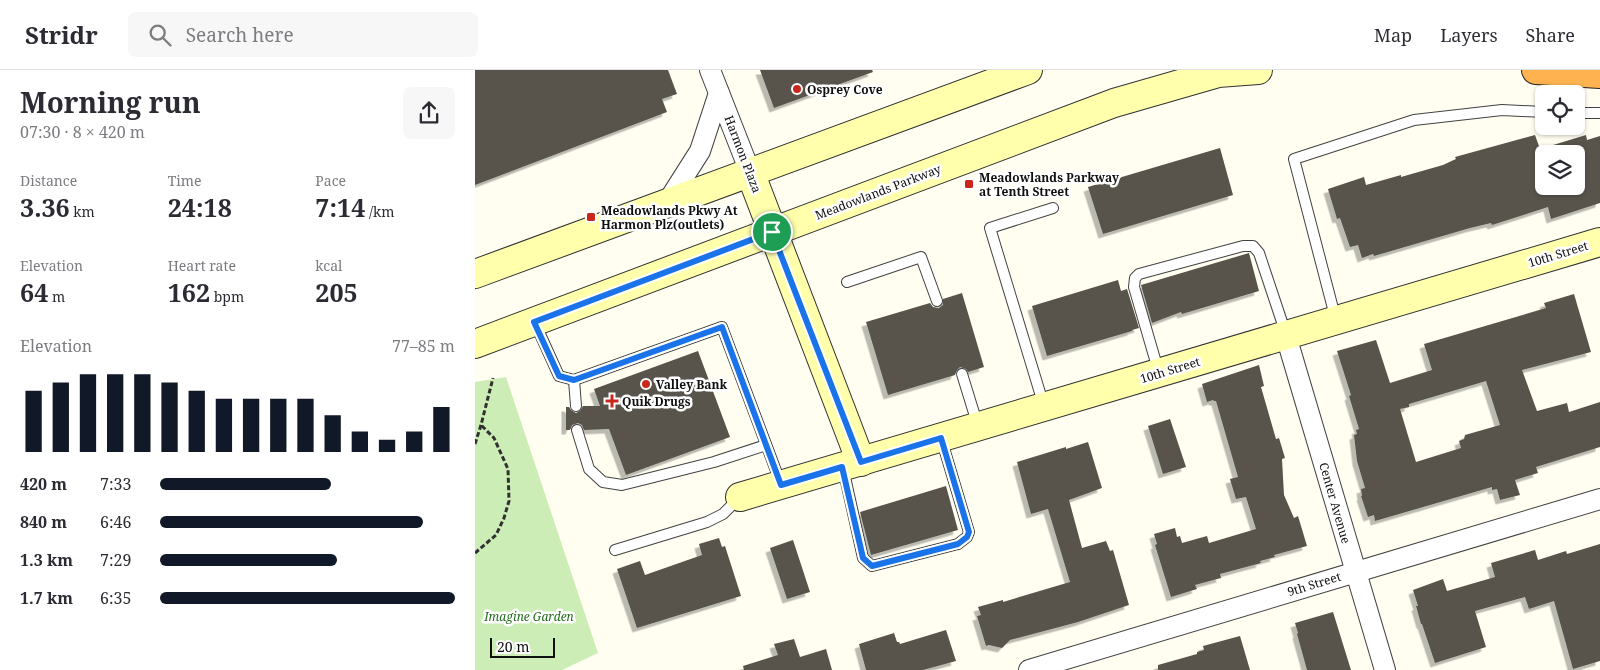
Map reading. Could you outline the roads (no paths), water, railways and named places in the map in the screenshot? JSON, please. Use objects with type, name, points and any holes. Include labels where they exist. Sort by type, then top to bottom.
[{"type":"highway","points":[[1536,70],[1600,74]]},
{"type":"main road","name":"Meadowlands Parkway","points":[[475,344],[1114,103],[1218,73],[1258,70]]},
{"type":"main road","points":[[475,274],[667,202],[868,130],[1012,73]]},
{"type":"main road","name":"Harmon Plaza","points":[[750,172],[852,465]]},
{"type":"main road","name":"10th Street","points":[[740,497],[1600,242]]},
{"type":"street","name":"Harmon Plaza","points":[[710,70],[750,172]]},
{"type":"street","points":[[667,202],[700,151],[719,93]]},
{"type":"street","name":"Center Avenue","points":[[1286,336],[1385,670]]},
{"type":"street","name":"9th Street","points":[[1029,670],[1600,499]]},
{"type":"lane","points":[[1336,321],[1294,159],[1415,120],[1502,110],[1535,112]]},
{"type":"lane","points":[[1585,113],[1600,113]]},
{"type":"lane","points":[[1045,408],[990,228],[1053,208]]},
{"type":"lane","points":[[1159,374],[1134,287],[1135,278],[1139,274],[1243,246],[1253,246],[1259,253],[1286,336]]},
{"type":"lane","points":[[847,282],[921,258],[937,300]]},
{"type":"lane","points":[[534,322],[559,376],[574,380],[722,327],[781,485]]},
{"type":"lane","points":[[962,374],[978,427]]},
{"type":"lane","points":[[574,380],[576,406]]},
{"type":"lane","points":[[577,430],[589,469],[603,482],[622,485],[715,462],[766,445]]},
{"type":"lane","points":[[852,465],[863,558],[867,563],[872,566],[958,544],[967,537],[969,532],[941,438]]},
{"type":"lane","points":[[615,550],[707,522],[723,514],[740,497]]},
{"type":"place","name":"Osprey Cove","points":[[797,89]]},
{"type":"place","name":"Meadowlands Parkway at Tenth Street","points":[[969,184]]},
{"type":"place","name":"Meadowlands Pkwy At Harmon Plz(outlets)","points":[[591,217]]},
{"type":"place","name":"Valley Bank","points":[[646,384]]},
{"type":"place","name":"Quik Drugs","points":[[612,401]]},
{"type":"park label","name":"Imagine Garden","points":[[529,616]]}]
